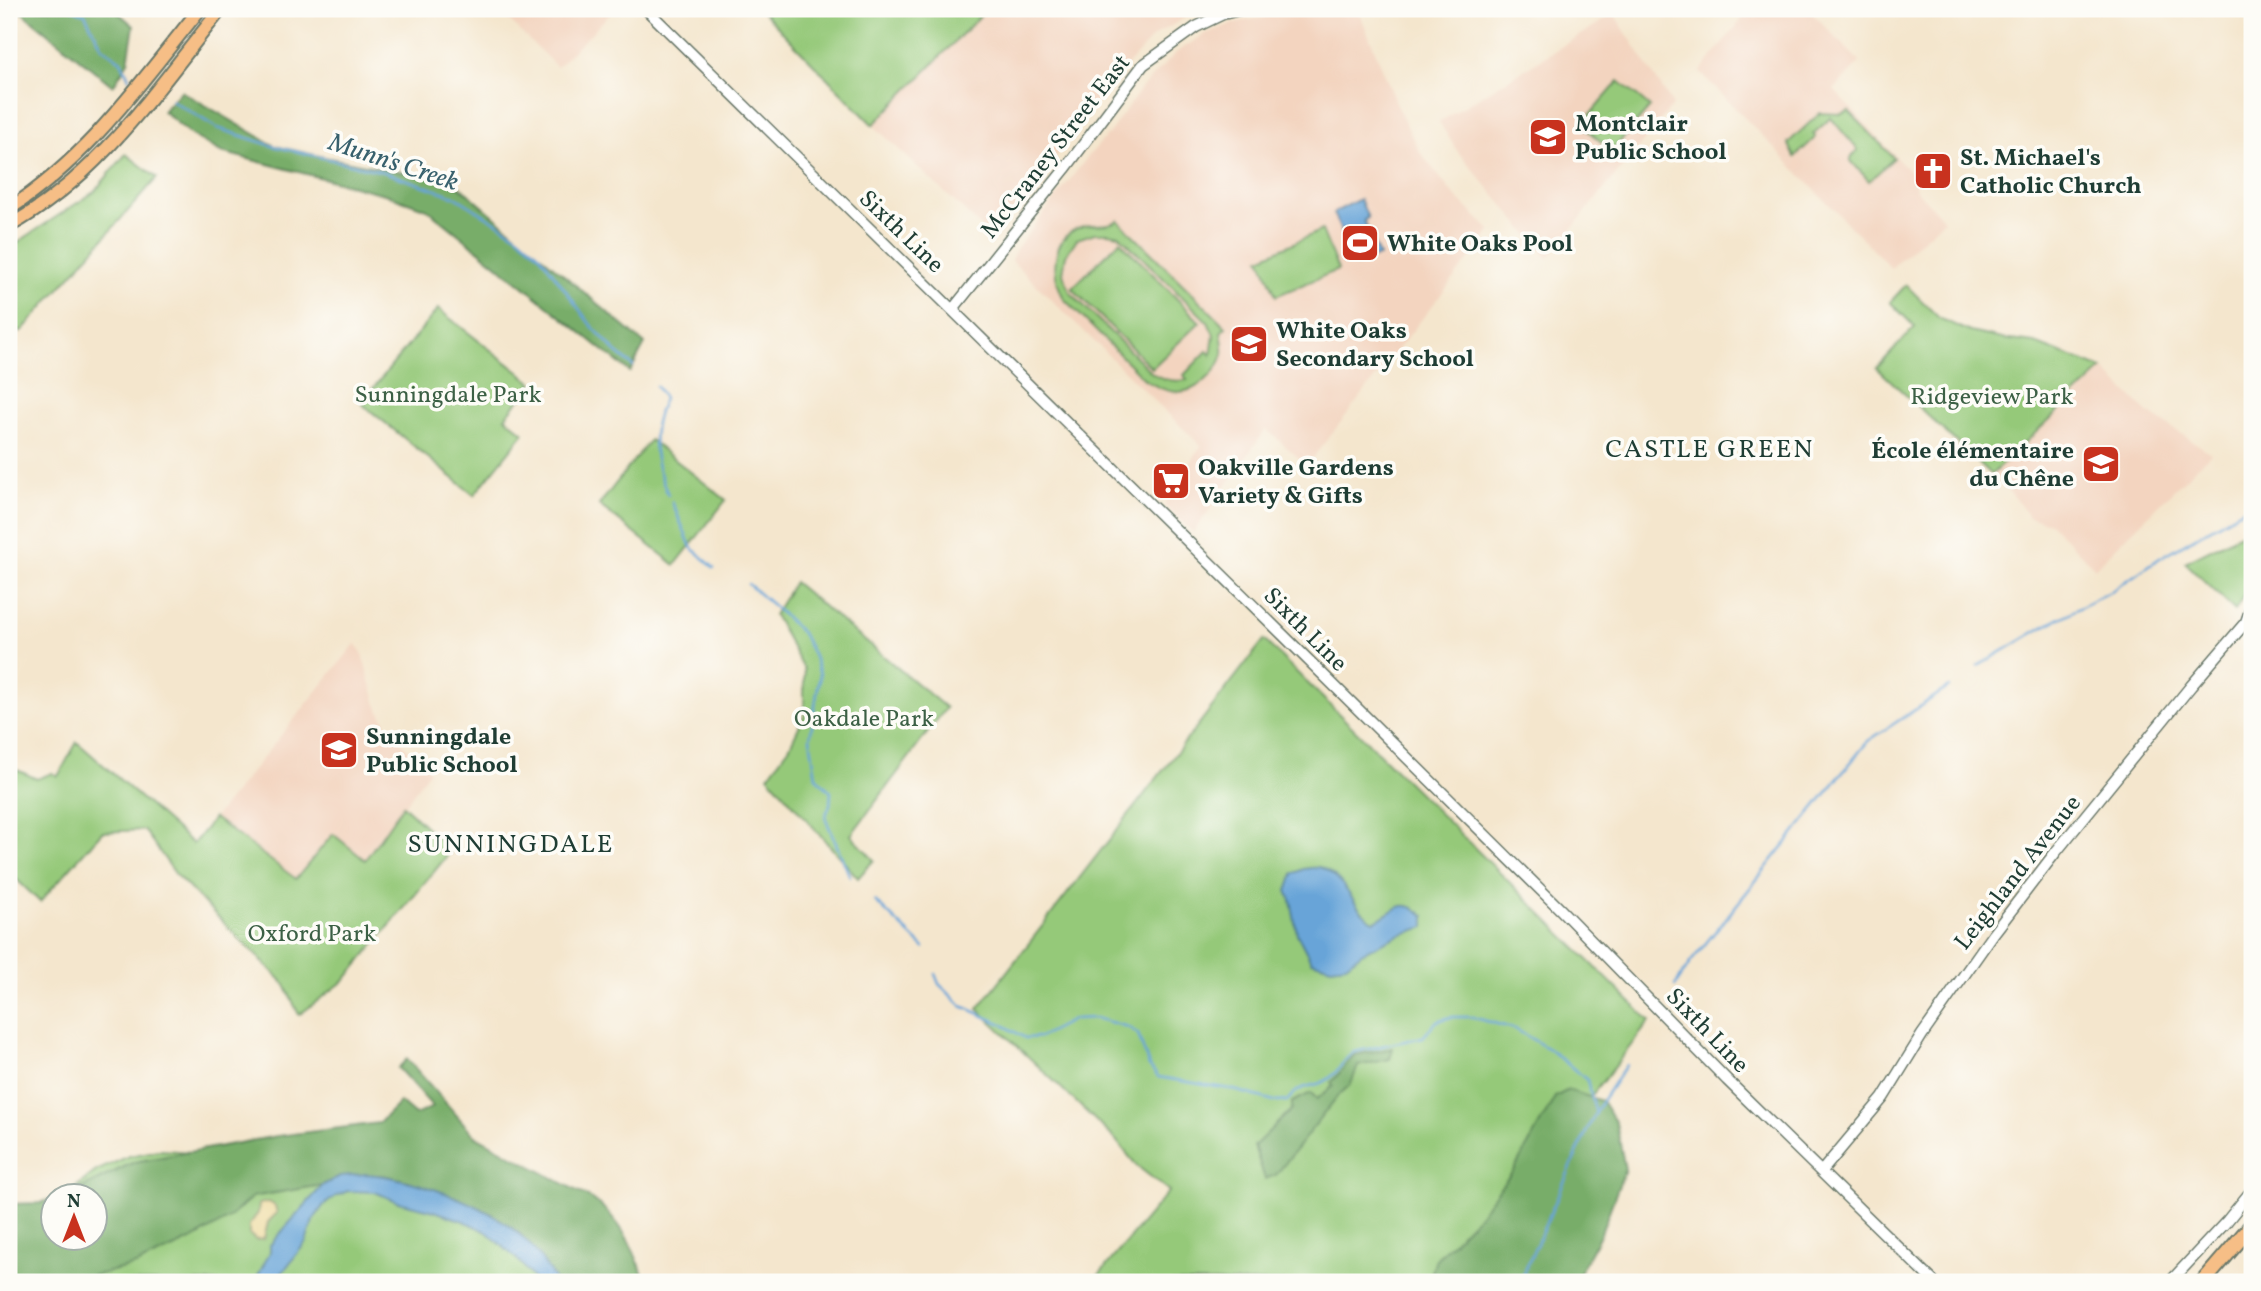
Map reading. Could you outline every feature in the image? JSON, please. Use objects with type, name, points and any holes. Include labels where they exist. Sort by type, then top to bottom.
[{"type":"highway","points":[[2203,1282],[2252,1225]]},
{"type":"main road","points":[[9,209],[72,160],[110,122],[200,9]]},
{"type":"main road","points":[[9,226],[51,198],[122,133],[221,9]]},
{"type":"street","name":"Sixth Line","points":[[646,9],[953,309],[1561,910],[1727,1080],[1934,1282]]},
{"type":"street","name":"McCraney Street East","points":[[953,309],[1065,169],[1143,65],[1196,27],[1223,14],[1243,9]]},
{"type":"street","name":"Leighland Avenue","points":[[1822,1171],[1883,1098],[1922,1035],[1993,934],[2055,853],[2246,622],[2252,605]]},
{"type":"street","points":[[2170,1282],[2252,1190]]},
{"type":"shaded area","points":[[497,9],[615,9],[557,67]]},
{"type":"shaded area","points":[[987,9],[1200,9],[1154,36],[1122,71],[993,238],[873,125]]},
{"type":"shaded area","name":"White Oaks Secondary School","points":[[1311,9],[1358,9],[1419,151],[1453,194],[1491,231],[1307,465],[1266,429],[1193,533],[1164,505],[1201,446],[1011,260],[1016,249],[1110,132],[1143,86],[1177,52],[1205,34],[1237,22]]},
{"type":"shaded area","points":[[1750,9],[1808,9],[1860,62],[1834,90],[1913,175],[1916,190],[1944,220],[1891,268],[1700,72]]},
{"type":"shaded area","name":"Montclair Public School","points":[[1614,14],[1673,105],[1548,258],[1458,152],[1439,122]]},
{"type":"shaded area","name":"École élémentaire du Chêne","points":[[2103,369],[2147,412],[2211,453],[2095,568],[2050,523],[2028,517],[2017,500],[1991,475]]},
{"type":"shaded area","name":"Sunningdale Public School","points":[[356,643],[362,653],[377,705],[389,730],[429,771],[365,860],[297,879],[214,818]]},
{"type":"green space","points":[[15,9],[114,9],[134,26],[128,62],[113,86]]},
{"type":"green space","points":[[760,9],[987,9],[873,125]]},
{"type":"green space","points":[[1619,81],[1650,107],[1612,151],[1581,125]]},
{"type":"green space","points":[[181,91],[275,146],[428,177],[459,186],[645,344],[630,372],[427,209],[388,195],[221,152],[191,135],[163,111]]},
{"type":"green space","points":[[1849,111],[1894,158],[1869,181],[1851,161],[1858,150],[1831,118],[1813,134],[1816,137],[1795,157],[1788,143],[1820,113],[1841,114]]},
{"type":"green space","points":[[126,154],[157,178],[20,333],[9,321],[9,248],[94,192]]},
{"type":"green space","points":[[1118,220],[1226,327],[1221,332],[1223,351],[1217,368],[1206,380],[1192,389],[1174,392],[1146,381],[1064,299],[1055,268],[1058,248],[1063,240],[1080,227]],"holes":[[[1095,233],[1119,235],[1208,322],[1214,335],[1211,355],[1207,351],[1184,375],[1187,380],[1169,380],[1152,373],[1070,292],[1063,273],[1066,255],[1077,239]]]},
{"type":"green space","points":[[1322,230],[1338,270],[1276,296],[1260,258]]},
{"type":"green space","points":[[1120,241],[1200,322],[1152,368],[1072,288]]},
{"type":"green space","name":"Ridgeview Park","points":[[1906,285],[1939,318],[1970,332],[2035,343],[2103,369],[1991,475],[1877,368],[1915,327],[1890,302]]},
{"type":"green space","name":"Sunningdale Park","points":[[438,309],[533,383],[505,417],[524,433],[474,495],[361,403]]},
{"type":"green space","points":[[650,440],[726,500],[675,565],[599,505]]},
{"type":"green space","points":[[2252,528],[2248,581],[2235,611],[2185,562]]},
{"type":"green space","name":"Oakdale Park","points":[[794,582],[946,708],[851,835],[874,860],[858,878],[768,776],[789,748],[804,716],[804,669],[774,615]]},
{"type":"green space","points":[[1264,640],[1650,1021],[1449,1282],[1093,1282],[1169,1191],[1137,1166],[1115,1139],[978,1009]]},
{"type":"green space","name":"Oxford Park","points":[[77,742],[193,844],[214,818],[296,879],[333,834],[365,860],[403,805],[451,851],[345,980],[299,1015],[284,983],[177,876],[144,830],[102,832],[40,902],[9,872],[9,777],[17,770],[37,779],[52,773],[58,776]]},
{"type":"green space","points":[[1393,1048],[1390,1059],[1358,1066],[1351,1084],[1337,1097],[1276,1175],[1265,1179],[1254,1146],[1292,1109],[1292,1102],[1311,1093],[1317,1099],[1333,1086],[1331,1083],[1354,1055]]},
{"type":"green space","points":[[407,1059],[474,1135],[594,1200],[620,1227],[637,1258],[646,1282],[556,1282],[521,1235],[492,1214],[408,1181],[383,1175],[340,1176],[323,1185],[252,1197],[229,1218],[193,1239],[136,1265],[81,1279],[9,1280],[9,1204],[38,1203],[38,1252],[108,1252],[108,1182],[94,1182],[134,1162],[277,1136],[379,1123],[400,1102],[415,1115],[433,1107],[398,1068]]},
{"type":"green space","points":[[1568,1090],[1602,1101],[1616,1123],[1625,1169],[1601,1233],[1574,1282],[1429,1282],[1436,1259],[1478,1216],[1514,1170],[1555,1097]]},
{"type":"green space","points":[[160,1150],[229,1154],[608,1218],[640,1265],[643,1282],[9,1282],[9,1218],[38,1231],[38,1252],[108,1252],[108,1182],[82,1182],[96,1171],[129,1156]]},
{"type":"sand","points":[[269,1202],[275,1206],[277,1213],[268,1222],[264,1239],[256,1240],[249,1234],[249,1225],[258,1213],[259,1204]]},
{"type":"water","name":"White Oaks Pool","points":[[1360,199],[1368,218],[1364,220],[1379,256],[1356,265],[1333,213]]},
{"type":"water","points":[[1319,867],[1337,878],[1366,916],[1374,921],[1398,907],[1409,906],[1425,916],[1425,927],[1399,935],[1363,952],[1346,965],[1331,967],[1311,961],[1297,934],[1287,891],[1293,874],[1303,869]]},
{"type":"water","points":[[366,1174],[422,1185],[462,1200],[498,1218],[531,1246],[556,1282],[536,1282],[520,1262],[487,1232],[464,1221],[398,1202],[375,1192],[348,1191],[323,1206],[313,1221],[306,1242],[275,1282],[255,1282],[270,1252],[270,1245],[323,1185],[340,1176]]},
{"type":"waterway","name":"Munn's Creek","points":[[72,9],[85,14],[102,47],[121,61],[129,78]]},
{"type":"waterway","name":"Munn's Creek","points":[[171,100],[217,128],[273,146],[384,172],[454,196],[518,236],[540,255],[590,324],[633,366]]},
{"type":"waterway","name":"Munn's Creek","points":[[656,386],[664,398],[656,423],[654,447],[668,495]]},
{"type":"waterway","name":"Munn's Creek","points":[[672,502],[691,547],[714,568]]},
{"type":"waterway","points":[[1978,666],[2045,626],[2110,592],[2160,558],[2252,504]]},
{"type":"waterway","name":"Munn's Creek","points":[[748,584],[802,633],[820,674],[810,738],[816,777],[831,792],[825,817],[850,877]]},
{"type":"waterway","points":[[1675,986],[1690,963],[1868,741],[1949,687]]},
{"type":"waterway","name":"Munn's Creek","points":[[875,901],[924,948]]},
{"type":"waterway","name":"Munn's Creek","points":[[935,974],[939,984],[962,1006],[1025,1038],[1040,1037],[1074,1019],[1095,1018],[1128,1027],[1138,1034],[1149,1066],[1158,1077],[1230,1089],[1278,1102],[1287,1101],[1299,1090],[1325,1081],[1354,1052],[1423,1037],[1437,1021],[1451,1017],[1472,1017],[1515,1029],[1552,1051],[1587,1080],[1596,1113]]},
{"type":"waterway","points":[[1520,1282],[1588,1128],[1626,1065]]},
{"type":"place","name":"Montclair Public School","points":[[1548,137]]},
{"type":"place","name":"St. Michael's Catholic Church","points":[[1933,171]]},
{"type":"place","name":"White Oaks Pool","points":[[1360,243]]},
{"type":"place","name":"White Oaks Secondary School","points":[[1249,344]]},
{"type":"place","name":"École élémentaire du Chêne","points":[[2101,464]]},
{"type":"place","name":"Oakville Gardens Variety & Gifts","points":[[1171,481]]},
{"type":"place","name":"Sunningdale Public School","points":[[339,750]]},
{"type":"district","name":"CASTLE GREEN","points":[[1710,448]]},
{"type":"district","name":"SUNNINGDALE","points":[[511,843]]}]
